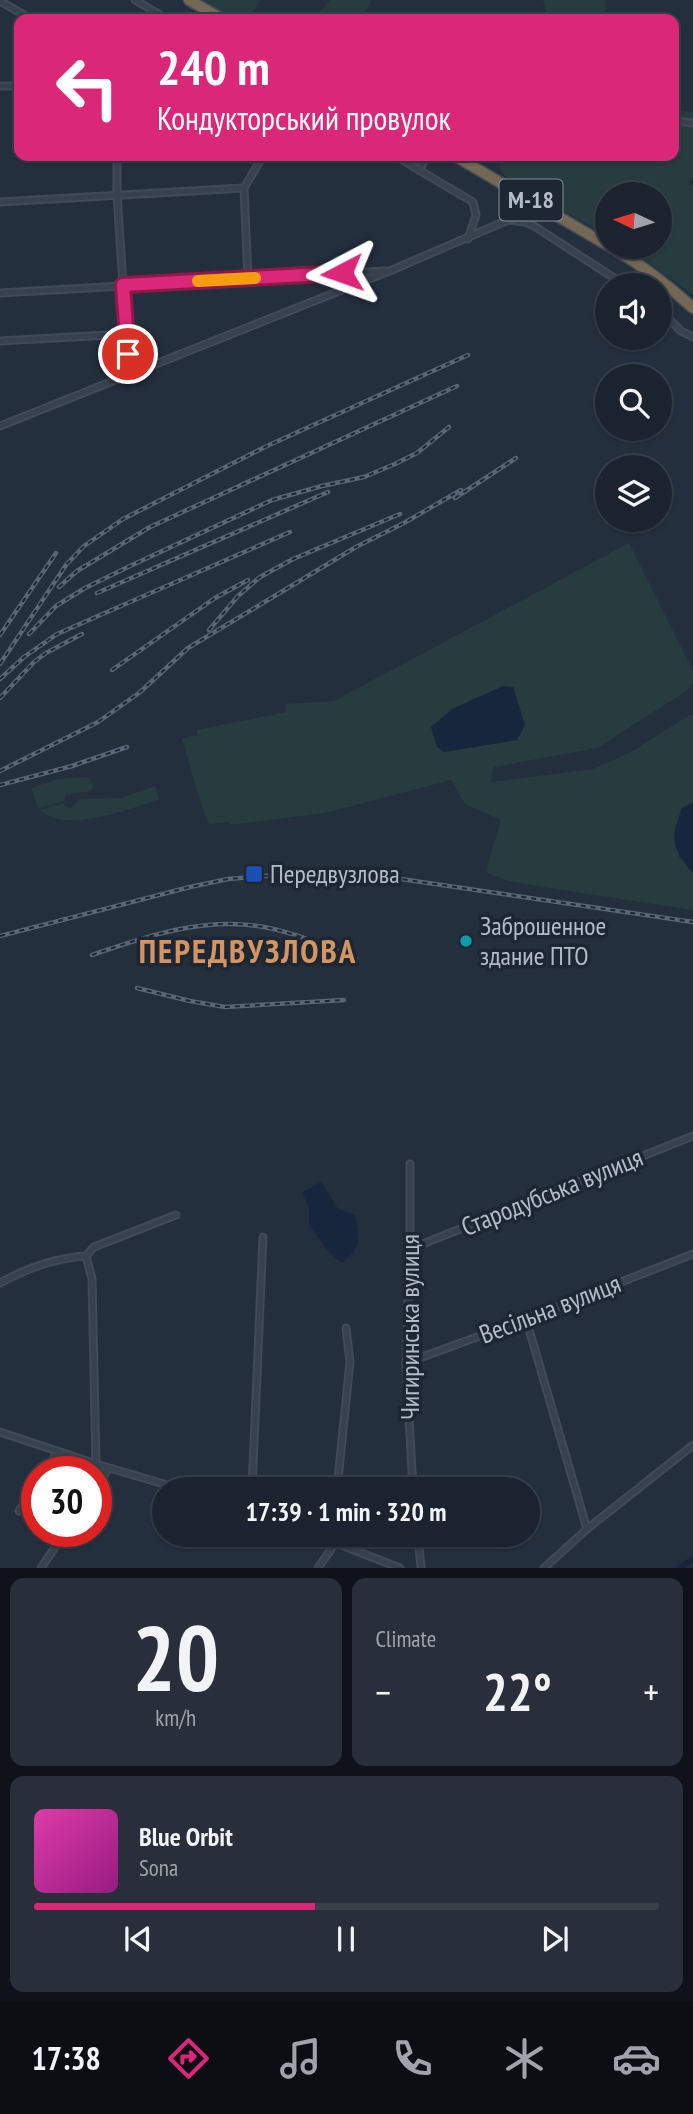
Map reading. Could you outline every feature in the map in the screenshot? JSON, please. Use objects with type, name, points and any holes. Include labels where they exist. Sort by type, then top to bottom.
[{"type":"highway","points":[[189,0],[213,14]]},
{"type":"highway","name":"М-18","points":[[464,161],[595,238]]},
{"type":"highway","name":"М-18","points":[[632,259],[673,289],[693,308]]},
{"type":"street","points":[[135,0],[159,14]]},
{"type":"street","points":[[0,1],[22,14]]},
{"type":"street","points":[[117,161],[129,375]]},
{"type":"street","points":[[248,279],[244,188],[260,161]]},
{"type":"street","points":[[404,161],[473,202],[476,215],[468,239]]},
{"type":"street","points":[[419,170],[424,161]]},
{"type":"street","points":[[0,202],[244,188]]},
{"type":"street","points":[[0,426],[392,270],[508,220],[534,226],[606,273]]},
{"type":"street","points":[[0,293],[392,270]]},
{"type":"street","points":[[672,322],[693,337]]},
{"type":"street","points":[[0,341],[126,334]]},
{"type":"street","name":"Стародубська вулиця","points":[[410,1249],[693,1136]]},
{"type":"street","name":"Чигиринська вулиця","points":[[410,1164],[410,1249],[405,1363],[412,1477]]},
{"type":"street","points":[[0,1283],[23,1270],[45,1263],[86,1256],[94,1247],[176,1215]]},
{"type":"street","points":[[252,1477],[262,1237]]},
{"type":"street","name":"Весільна вулиця","points":[[405,1363],[526,1320],[693,1254]]},
{"type":"street","points":[[86,1256],[92,1279],[96,1456]]},
{"type":"street","points":[[526,1320],[587,1529]]},
{"type":"street","points":[[338,1477],[350,1362],[346,1328]]},
{"type":"street","points":[[0,1432],[73,1456]]},
{"type":"street","points":[[544,1568],[587,1529],[693,1445]]},
{"type":"street","points":[[55,1456],[58,1451]]},
{"type":"street","points":[[112,1469],[152,1481]]},
{"type":"street","points":[[41,1568],[55,1547]]},
{"type":"street","points":[[318,1568],[328,1547]]},
{"type":"street","points":[[351,1547],[400,1568]]},
{"type":"street","points":[[419,1547],[421,1568]]},
{"type":"green space","points":[[201,0],[260,0],[252,14],[227,14]]},
{"type":"green space","points":[[330,0],[372,0],[363,14],[319,14]]},
{"type":"green space","points":[[543,0],[606,0],[605,14],[547,14]]},
{"type":"green space","points":[[679,111],[693,112],[693,177],[688,182],[693,186],[693,295],[672,280],[672,273],[663,273],[644,259],[672,259],[672,182],[595,182],[595,228],[511,182],[500,170],[499,161],[679,161]]},
{"type":"green space","points":[[629,543],[693,671],[693,683],[685,692],[597,748],[494,767],[490,782],[593,769],[629,753],[693,715],[693,803],[682,809],[678,856],[693,873],[693,910],[509,881],[487,873],[501,820],[465,804],[451,780],[325,813],[230,825],[230,822],[210,824],[199,798],[182,739],[197,735],[197,730],[286,712],[285,704],[334,701]]},
{"type":"green space","points":[[89,778],[93,785],[91,791],[65,795],[64,801],[38,808],[31,788],[58,779]]},
{"type":"green space","points":[[155,786],[159,800],[98,817],[65,820],[51,817],[40,810],[63,803],[72,808],[79,799],[121,798]]},
{"type":"water","points":[[503,686],[513,687],[525,725],[517,740],[444,752],[437,747],[431,727],[452,709]]},
{"type":"water","points":[[693,803],[693,873],[680,856],[674,836],[682,808]]},
{"type":"water","points":[[321,1182],[338,1209],[355,1215],[358,1242],[342,1263],[327,1250],[309,1225],[309,1208],[302,1192]]},
{"type":"waterway","points":[[679,1568],[693,1559]]},
{"type":"railway","points":[[0,664],[66,565],[84,546],[123,519],[267,446],[468,355]]},
{"type":"railway","points":[[59,587],[77,571],[150,527],[457,386]]},
{"type":"railway","points":[[29,634],[56,606],[85,588],[272,500],[364,477],[395,464],[417,453],[449,427]]},
{"type":"railway","points":[[455,498],[516,458]]},
{"type":"railway","points":[[0,771],[98,722],[139,693],[188,648],[356,547],[461,490]]},
{"type":"railway","points":[[97,593],[328,492]]},
{"type":"railway","points":[[209,630],[238,596],[260,577],[293,559],[400,514]]},
{"type":"railway","points":[[0,679],[24,657],[57,634],[290,532]]},
{"type":"railway","points":[[0,635],[56,553]]},
{"type":"railway","points":[[112,670],[215,598],[248,580]]},
{"type":"railway","points":[[0,698],[34,662],[82,634]]},
{"type":"railway","points":[[0,785],[72,766],[127,747]]},
{"type":"railway","points":[[0,936],[190,887],[228,879],[289,874],[394,878],[693,922]]},
{"type":"railway","points":[[92,955],[176,930],[242,924],[288,933],[356,959]]},
{"type":"railway","points":[[137,988],[225,1007],[344,1000]]},
{"type":"slow traffic","points":[[198,281],[255,278]]},
{"type":"place","name":"Передвузлова","points":[[254,874]]},
{"type":"place","name":"Заброшенное здание ПТО","points":[[466,941]]},
{"type":"district","name":"ПЕРЕДВУЗЛОВА","points":[[248,951]]},
{"type":"route","points":[[128,354],[123,285],[342,273]]}]
